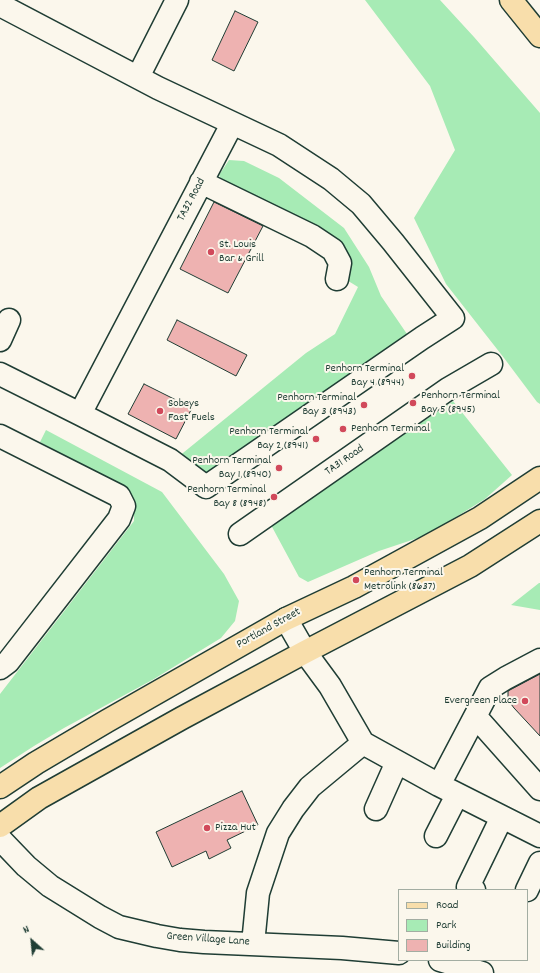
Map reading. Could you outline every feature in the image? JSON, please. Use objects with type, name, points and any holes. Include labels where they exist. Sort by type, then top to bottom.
[{"type":"main road","points":[[511,0],[540,36]]},
{"type":"main road","name":"Portland Street","points":[[0,786],[107,721],[286,619],[354,587],[480,518],[540,478]]},
{"type":"main road","points":[[0,826],[40,798],[182,718],[304,652],[470,566],[540,521]]},
{"type":"street","points":[[138,77],[177,0]]},
{"type":"street","points":[[0,5],[138,77],[279,146],[331,179],[361,204],[453,318],[206,486],[170,460],[0,374]]},
{"type":"street","name":"TA32 Road","points":[[80,414],[232,124]]},
{"type":"street","points":[[201,182],[312,236],[333,250],[340,262],[337,279]]},
{"type":"street","points":[[0,340],[9,320]]},
{"type":"street","name":"TA31 Road","points":[[240,534],[448,389],[491,364]]},
{"type":"street","points":[[0,436],[119,496],[124,506],[119,519],[8,662],[0,668]]},
{"type":"street","points":[[286,619],[304,652],[330,686],[363,743],[448,790],[540,836]]},
{"type":"street","points":[[436,836],[448,790],[476,717],[490,688],[540,660]]},
{"type":"street","points":[[476,717],[540,789]]},
{"type":"street","points":[[253,944],[258,893],[278,833],[293,809],[310,787],[363,743]]},
{"type":"street","points":[[376,809],[397,762]]},
{"type":"street","points":[[472,889],[468,887],[502,817]]},
{"type":"street","name":"Green Village Lane","points":[[0,838],[26,866],[50,886],[119,927],[180,940],[342,948],[398,953]]},
{"type":"street","points":[[527,889],[540,863]]},
{"type":"street","points":[[443,961],[482,973]]},
{"type":"green space","points":[[365,0],[440,0],[540,113],[540,404],[446,284],[414,218],[455,150],[430,86]]},
{"type":"green space","points":[[229,160],[244,161],[279,178],[344,228],[369,267],[381,296],[407,334],[407,350],[218,475],[202,471],[178,457],[306,353],[335,334],[358,287],[345,279],[350,269],[342,247],[223,183],[219,175]]},
{"type":"green space","points":[[453,401],[512,475],[485,499],[427,535],[379,551],[308,582],[299,577],[271,525]]},
{"type":"green space","points":[[46,430],[162,492],[224,574],[239,601],[235,621],[221,638],[154,679],[64,728],[0,768],[0,694],[134,521],[134,504],[123,489],[40,442]]},
{"type":"green space","points":[[539,583],[540,610],[511,605]]},
{"type":"building","points":[[235,11],[258,22],[234,71],[212,60]]},
{"type":"building","points":[[214,202],[263,226],[228,293],[180,269]]},
{"type":"building","points":[[177,320],[247,355],[236,376],[167,340]]},
{"type":"building","name":"Sobeys Fast Fuels","points":[[144,384],[192,408],[176,439],[128,414]]},
{"type":"building","name":"Evergreen Place","points":[[540,674],[540,736],[508,700],[508,691]]},
{"type":"building","name":"Pizza Hut","points":[[242,791],[258,825],[227,840],[231,848],[209,859],[206,851],[172,867],[156,832]]},
{"type":"place","name":"St. Louis Bar & Grill","points":[[211,252]]},
{"type":"place","name":"Penhorn Terminal Bay 4 (8944)","points":[[412,376]]},
{"type":"place","name":"Penhorn Terminal Bay 5 (8945)","points":[[413,403]]},
{"type":"place","name":"Penhorn Terminal Bay 3 (8943)","points":[[364,405]]},
{"type":"place","name":"Sobeys Fast Fuels","points":[[160,411]]},
{"type":"place","name":"Penhorn Terminal","points":[[343,429]]},
{"type":"place","name":"Penhorn Terminal Bay 2 (8941)","points":[[316,439]]},
{"type":"place","name":"Penhorn Terminal Bay 1 (8940)","points":[[279,468]]},
{"type":"place","name":"Penhorn Terminal Bay 8 (8948)","points":[[274,497]]},
{"type":"place","name":"Penhorn Terminal Metrolink (8637)","points":[[356,580]]},
{"type":"place","name":"Evergreen Place","points":[[525,701]]},
{"type":"place","name":"Pizza Hut","points":[[207,828]]}]
